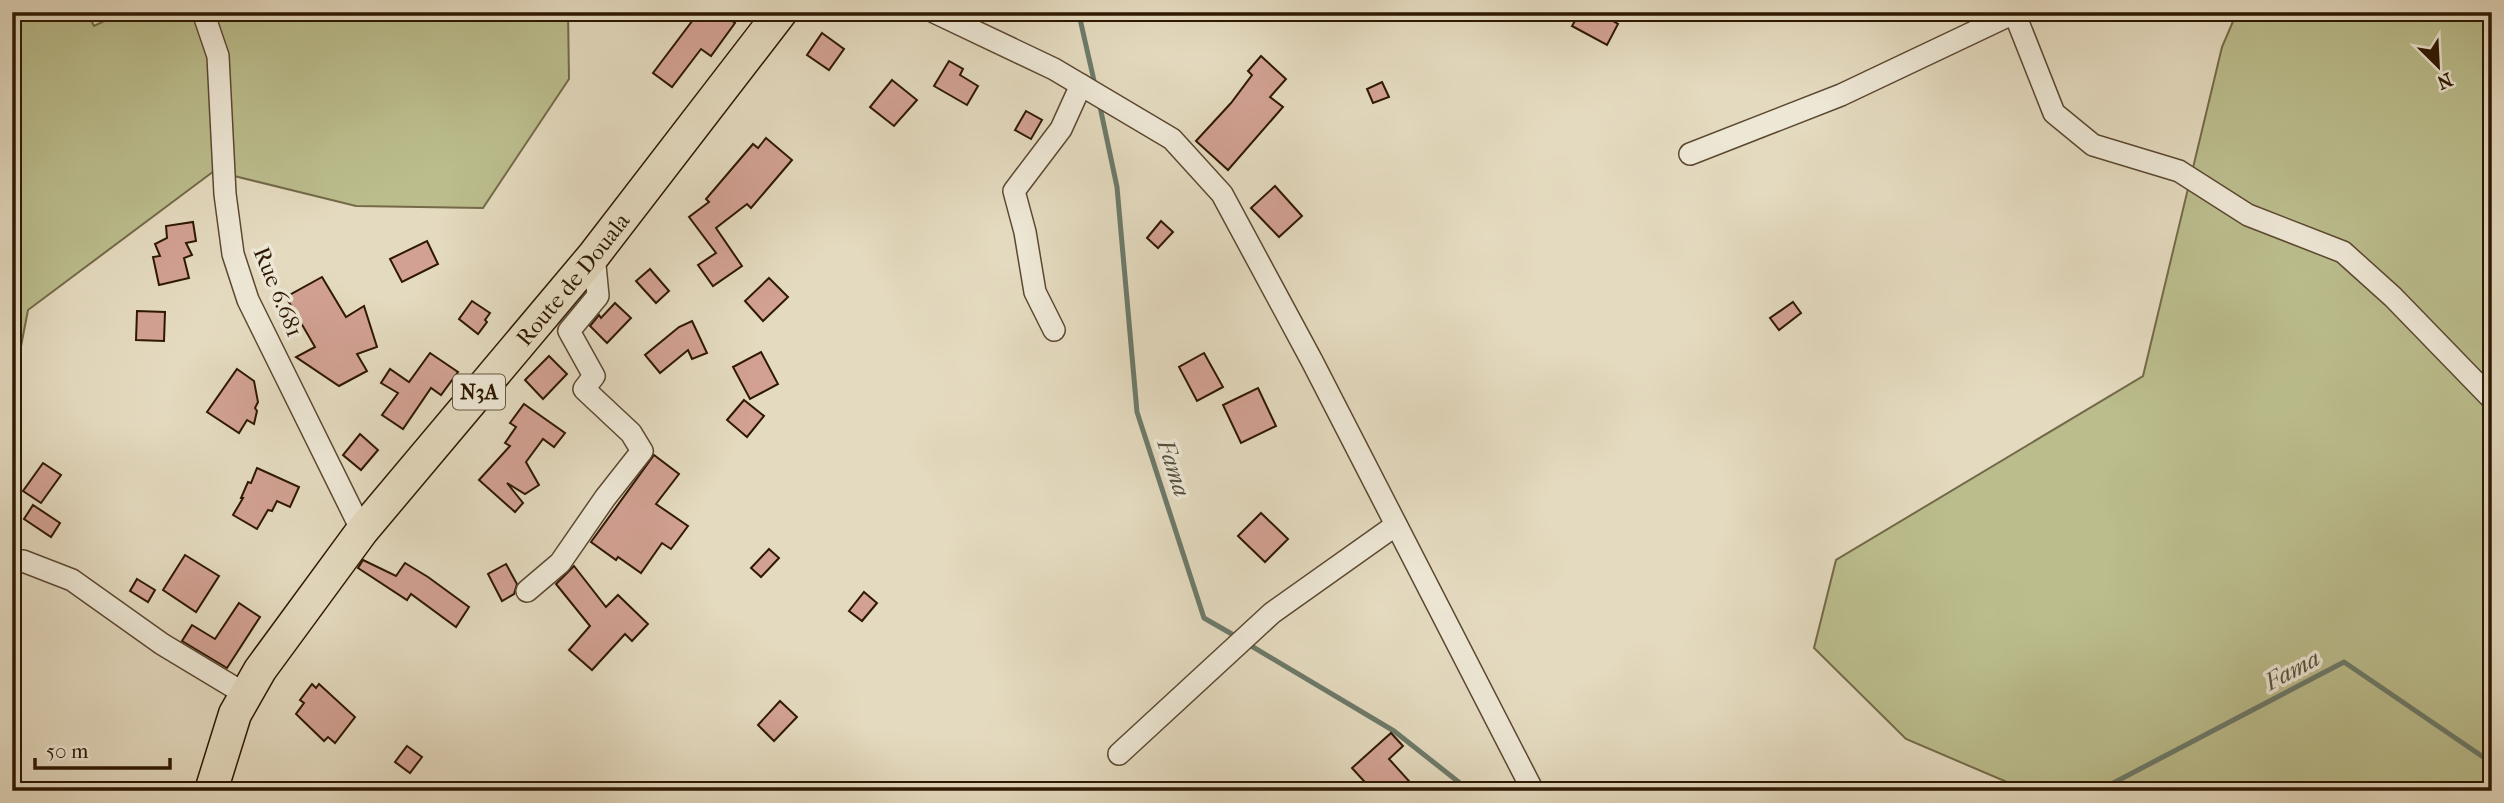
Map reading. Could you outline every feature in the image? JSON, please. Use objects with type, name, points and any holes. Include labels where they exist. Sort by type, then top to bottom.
[{"type":"highway","name":"Route de Douala","points":[[211,791],[234,714],[260,670],[362,531],[594,255],[780,12]]},
{"type":"street","name":"Rue 6.681","points":[[203,12],[218,56],[225,194],[233,254],[248,300],[362,531]]},
{"type":"street","points":[[934,12],[1054,69],[1172,139],[1222,194],[1533,791]]},
{"type":"street","points":[[1690,154],[1841,95],[2014,13],[2054,113],[2092,145],[2179,171],[2248,215],[2343,252],[2393,297],[2492,399]]},
{"type":"street","points":[[1054,330],[1035,292],[1025,232],[1014,191],[1061,129],[1081,85]]},
{"type":"street","points":[[527,591],[561,563],[605,498],[642,451],[631,433],[584,389],[594,376],[569,331],[598,296],[594,255]]},
{"type":"street","points":[[1119,754],[1272,613],[1396,525]]},
{"type":"street","points":[[12,564],[23,561],[72,580],[162,644],[245,694]]},
{"type":"green space","points":[[12,12],[87,12],[94,26],[123,12],[568,12],[569,79],[483,208],[356,206],[214,171],[28,310],[12,393]]},
{"type":"green space","points":[[2237,12],[2492,12],[2492,791],[2028,791],[1906,739],[1814,648],[1836,560],[2143,376],[2222,47]]},
{"type":"building","points":[[699,12],[720,12],[735,23],[711,56],[701,49],[672,87],[653,73]]},
{"type":"building","points":[[1580,12],[1597,12],[1618,24],[1607,45],[1572,26]]},
{"type":"building","points":[[822,33],[844,49],[829,70],[807,55]]},
{"type":"building","points":[[1261,56],[1286,79],[1270,97],[1283,107],[1228,170],[1196,141],[1231,103],[1252,75],[1248,71]]},
{"type":"building","points":[[949,61],[963,69],[960,75],[978,86],[967,105],[934,86]]},
{"type":"building","points":[[892,80],[917,100],[894,126],[870,107]]},
{"type":"building","points":[[1382,82],[1389,97],[1373,103],[1367,89]]},
{"type":"building","points":[[1026,111],[1042,120],[1031,139],[1015,130]]},
{"type":"building","points":[[766,138],[792,160],[751,208],[747,204],[716,228],[742,266],[713,286],[698,265],[716,253],[689,217],[709,202],[706,199],[753,144],[758,148]]},
{"type":"building","points":[[1275,186],[1302,216],[1279,237],[1251,208]]},
{"type":"building","points":[[1161,221],[1173,232],[1158,248],[1147,238]]},
{"type":"building","points":[[193,222],[196,241],[186,243],[192,255],[184,258],[189,278],[159,285],[153,257],[160,256],[155,244],[167,238],[166,226]]},
{"type":"building","points":[[427,241],[438,264],[402,282],[390,259]]},
{"type":"building","points":[[650,269],[669,291],[656,303],[636,281]]},
{"type":"building","points":[[322,277],[346,317],[364,306],[377,347],[357,354],[367,371],[339,386],[296,357],[315,347],[286,297]]},
{"type":"building","points":[[769,278],[788,297],[763,321],[745,301]]},
{"type":"building","points":[[472,301],[490,313],[478,334],[459,319]]},
{"type":"building","points":[[1793,302],[1801,313],[1779,330],[1770,318]]},
{"type":"building","points":[[615,303],[631,318],[607,343],[590,326]]},
{"type":"building","points":[[137,311],[165,312],[164,341],[136,340]]},
{"type":"building","points":[[692,321],[707,353],[692,359],[688,350],[660,373],[645,355],[679,327]]},
{"type":"building","points":[[761,352],[778,384],[750,399],[733,367]]},
{"type":"building","points":[[430,353],[458,372],[441,395],[431,388],[403,429],[382,415],[398,393],[381,383],[390,369],[409,382]]},
{"type":"building","points":[[1204,353],[1223,387],[1197,401],[1179,367]]},
{"type":"building","points":[[549,356],[567,374],[543,399],[525,380]]},
{"type":"building","points":[[237,369],[254,381],[258,402],[254,424],[247,420],[239,433],[207,412]]},
{"type":"building","points":[[1258,388],[1276,426],[1241,443],[1223,405]]},
{"type":"building","points":[[744,400],[764,416],[747,437],[727,420]]},
{"type":"building","points":[[524,404],[565,433],[554,447],[543,439],[526,462],[539,485],[525,494],[507,483],[523,503],[515,512],[479,480],[510,446],[505,443],[516,427],[510,423]]},
{"type":"building","points":[[360,434],[378,450],[361,470],[343,455]]},
{"type":"building","points":[[654,455],[679,474],[656,504],[688,526],[671,549],[662,543],[641,573],[618,557],[616,560],[591,542]]},
{"type":"building","points":[[43,463],[61,475],[41,503],[23,491]]},
{"type":"building","points":[[257,468],[299,487],[290,507],[277,501],[257,529],[233,515]]},
{"type":"building","points":[[33,505],[60,523],[51,537],[24,519]]},
{"type":"building","points":[[1261,513],[1288,539],[1265,562],[1238,536]]},
{"type":"building","points":[[769,549],[779,558],[761,577],[751,568]]},
{"type":"building","points":[[185,555],[219,576],[196,612],[163,590]]},
{"type":"building","points":[[363,560],[396,576],[405,563],[469,607],[456,627],[411,594],[407,600],[358,568]]},
{"type":"building","points":[[506,564],[517,584],[514,594],[502,601],[488,574]]},
{"type":"building","points":[[574,566],[606,607],[618,595],[648,624],[632,641],[625,634],[592,670],[569,650],[590,626],[556,584]]},
{"type":"building","points":[[137,579],[155,590],[148,602],[130,591]]},
{"type":"building","points":[[864,592],[877,603],[862,621],[849,611]]},
{"type":"building","points":[[239,603],[260,617],[227,668],[182,641],[192,625],[215,639]]},
{"type":"building","points":[[312,684],[316,688],[319,684],[355,717],[335,743],[328,737],[324,741],[296,714],[304,703],[300,700]]},
{"type":"building","points":[[780,701],[797,717],[774,741],[758,725]]},
{"type":"building","points":[[1391,733],[1403,746],[1389,759],[1418,791],[1373,791],[1352,768]]},
{"type":"building","points":[[407,746],[422,757],[410,773],[395,762]]},
{"type":"waterway","name":"Fama","points":[[1076,12],[1080,19],[1095,85]]},
{"type":"waterway","name":"Fama","points":[[1099,102],[1117,187],[1137,412],[1204,618],[1237,637]]},
{"type":"waterway","name":"Fama","points":[[1248,644],[1394,731],[1470,791]]},
{"type":"waterway","name":"Fama","points":[[2098,791],[2344,662],[2492,763]]}]
